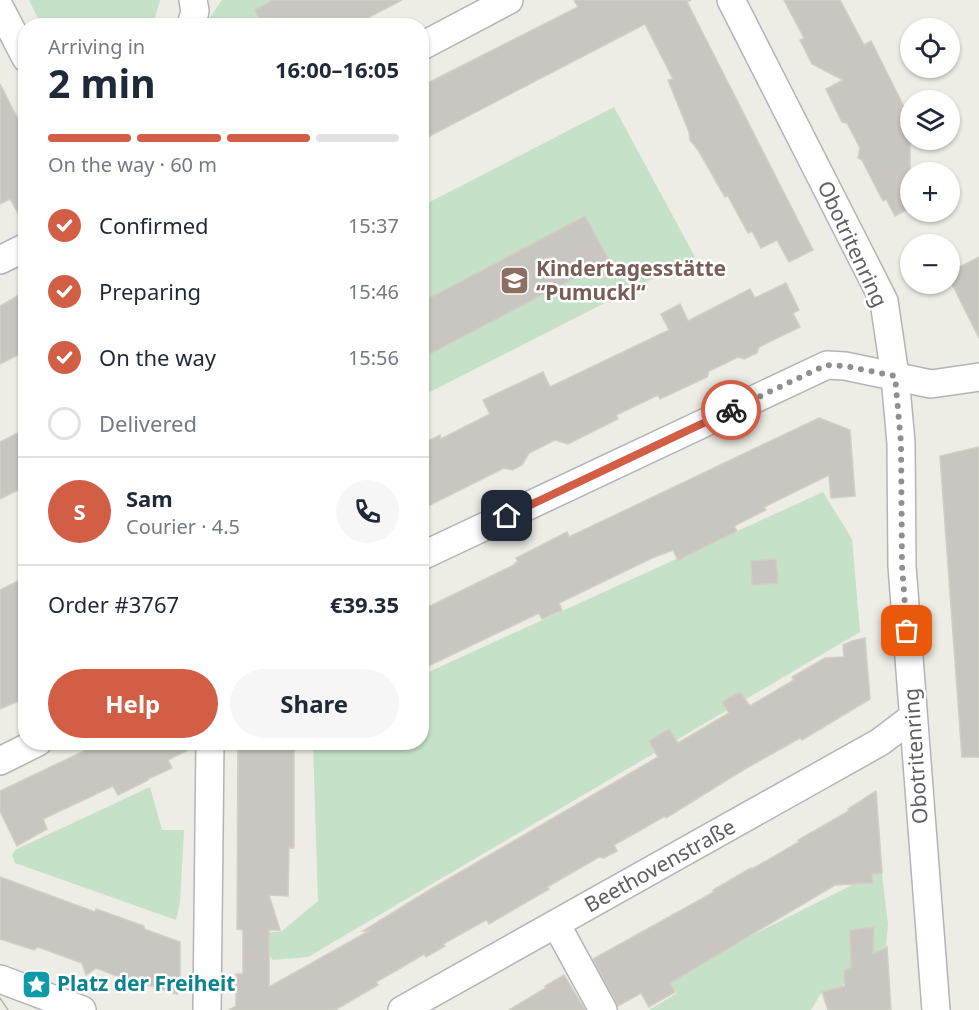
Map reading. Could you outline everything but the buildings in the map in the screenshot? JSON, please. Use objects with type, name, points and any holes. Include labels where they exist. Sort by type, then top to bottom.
[{"type":"street","points":[[193,0],[195,11],[193,18]]},
{"type":"street","points":[[429,42],[509,0]]},
{"type":"street","name":"Obotritenring","points":[[731,0],[884,301],[895,376],[901,443],[902,566],[936,1010]]},
{"type":"street","points":[[0,8],[18,43]]},
{"type":"street","points":[[0,260],[18,251]]},
{"type":"street","points":[[429,553],[826,365],[845,366],[931,384],[979,377]]},
{"type":"street","name":"Beethovenstraße","points":[[402,1010],[880,742],[914,717]]},
{"type":"street","points":[[0,761],[22,750]]},
{"type":"street","points":[[207,1010],[210,750]]},
{"type":"street","points":[[556,924],[603,1010]]},
{"type":"street","points":[[0,979],[82,1010]]},
{"type":"green space","points":[[29,0],[160,0],[155,18],[38,18]]},
{"type":"green space","points":[[222,0],[273,0],[255,10],[259,18],[210,18]]},
{"type":"green space","points":[[614,107],[695,257],[429,392],[429,202]]},
{"type":"green space","points":[[823,492],[852,539],[860,632],[308,957],[273,960],[250,935],[282,931],[318,901],[313,750],[429,750],[429,672]]},
{"type":"green space","points":[[150,787],[162,830],[184,830],[180,902],[176,920],[15,863],[12,855],[15,850]]},
{"type":"green space","points":[[882,873],[888,924],[886,946],[844,971],[845,981],[842,987],[822,992],[811,1010],[649,1010],[677,993],[667,978],[854,884],[872,883],[872,874]]},
{"type":"tram line","points":[[0,998],[8,1010]]},
{"type":"way so far","points":[[731,410],[826,365],[845,366],[895,376],[901,443],[902,566],[907,631]]},
{"type":"place","name":"Kindertagesstätte “Pumuckl“","points":[[515,281]]},
{"type":"place","name":"Platz der Freiheit","points":[[36,984]]},
{"type":"route","points":[[507,516],[731,410]]}]
